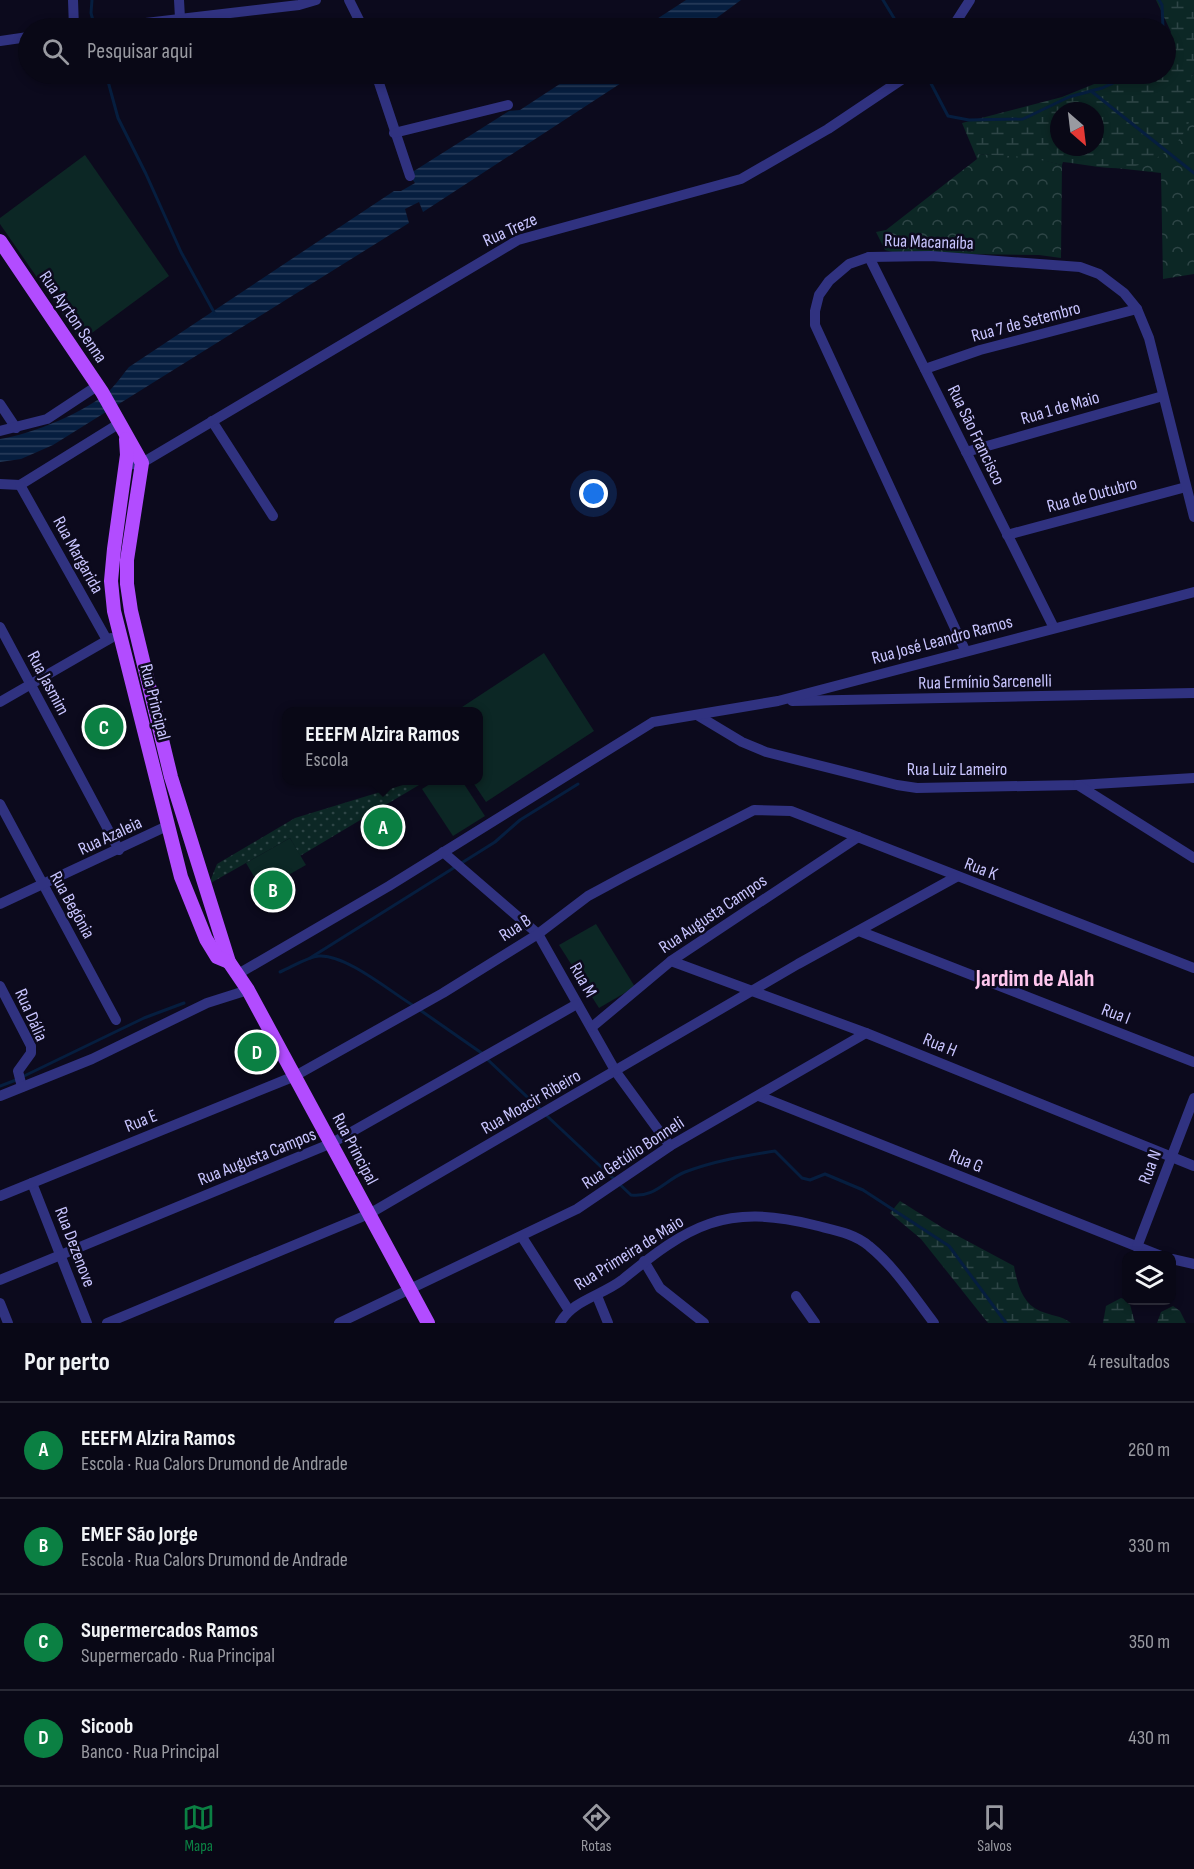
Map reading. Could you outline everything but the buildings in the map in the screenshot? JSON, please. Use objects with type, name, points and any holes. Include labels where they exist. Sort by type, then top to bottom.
[{"type":"main road","name":"Rua Ayrton Senna","points":[[0,241],[120,424]]},
{"type":"main road","points":[[120,424],[142,463]]},
{"type":"main road","name":"Rua Principal","points":[[120,424],[126,465],[111,581],[113,636],[181,877],[206,939],[216,957],[229,962]]},
{"type":"main road","name":"Rua Principal","points":[[142,463],[127,561],[127,584],[131,611],[171,777],[229,962],[243,982],[332,1143],[426,1321]]},
{"type":"street","points":[[73,0],[74,18]]},
{"type":"street","points":[[179,0],[180,18],[259,5],[299,5],[316,0]]},
{"type":"street","points":[[349,0],[358,18]]},
{"type":"street","points":[[958,18],[970,0]]},
{"type":"street","points":[[0,41],[18,38]]},
{"type":"street","points":[[379,84],[410,176]]},
{"type":"street","name":"Rua Treze","points":[[142,463],[518,240],[741,179],[828,129],[894,84]]},
{"type":"street","points":[[394,133],[508,105]]},
{"type":"street","name":"Rua Macanaíba","points":[[965,650],[815,325],[815,311],[819,296],[829,280],[849,264],[869,257],[931,256],[1080,267],[1110,281],[1137,309],[1149,338],[1194,517]]},
{"type":"street","name":"Rua São Francisco","points":[[869,257],[1053,628]]},
{"type":"street","name":"Rua 7 de Setembro","points":[[925,369],[980,350],[1137,309]]},
{"type":"street","points":[[0,431],[56,415],[99,389]]},
{"type":"street","name":"Rua 1 de Maio","points":[[966,452],[1163,396]]},
{"type":"street","points":[[0,404],[16,428]]},
{"type":"street","points":[[212,421],[273,516]]},
{"type":"street","points":[[0,484],[20,485],[120,424]]},
{"type":"street","points":[[126,465],[142,463]]},
{"type":"street","name":"Rua Margarida","points":[[20,485],[113,636]]},
{"type":"street","name":"Rua de Outubro","points":[[1007,535],[1186,488]]},
{"type":"street","name":"Rua José Leandro Ramos","points":[[0,1096],[20,1082],[92,1059],[207,1003],[635,731],[666,718],[778,701],[965,650],[1194,592]]},
{"type":"street","name":"Rua Jasmim","points":[[0,627],[119,850]]},
{"type":"street","points":[[0,702],[113,636]]},
{"type":"street","name":"Rua Ermínio Sarcenelli","points":[[778,701],[1194,693]]},
{"type":"street","name":"Rua Luiz Lameiro","points":[[697,715],[742,742],[766,752],[917,788],[1078,785],[1194,778]]},
{"type":"street","points":[[1078,785],[1194,858]]},
{"type":"street","name":"Rua Begônia","points":[[0,804],[116,1020]]},
{"type":"street","name":"Rua K","points":[[754,810],[791,811],[1194,968]]},
{"type":"street","name":"Rua B","points":[[295,1076],[443,993],[538,934],[588,896],[754,810]]},
{"type":"street","name":"Rua Azaleia","points":[[0,904],[167,826]]},
{"type":"street","name":"Rua Augusta Campos","points":[[592,1027],[671,961],[858,837]]},
{"type":"street","name":"Rua M","points":[[443,852],[538,934],[616,1072],[670,1146]]},
{"type":"street","name":"Rua Moacir Ribeiro","points":[[107,1323],[369,1214],[753,990],[956,877]]},
{"type":"street","name":"Rua I","points":[[859,931],[1194,1062]]},
{"type":"street","name":"Rua H","points":[[671,961],[866,1033],[1194,1166]]},
{"type":"street","name":"Rua Dália","points":[[0,987],[32,1049],[19,1068],[20,1082]]},
{"type":"street","name":"Rua Augusta Campos","points":[[0,1280],[332,1143],[577,1004]]},
{"type":"street","name":"Rua Getúlio Bonneli","points":[[339,1323],[577,1209],[670,1146],[866,1033]]},
{"type":"street","name":"Rua E","points":[[0,1197],[295,1076]]},
{"type":"street","name":"Rua G","points":[[759,1096],[1148,1251]]},
{"type":"street","name":"Rua N","points":[[1137,1247],[1194,1098]]},
{"type":"street","name":"Rua Dezenove","points":[[32,1183],[87,1323]]},
{"type":"street","name":"Rua Primeira de Maio","points":[[560,1323],[568,1309],[616,1285],[644,1261],[685,1234],[727,1218],[767,1216],[804,1222],[845,1233],[869,1245],[905,1284],[934,1323]]},
{"type":"street","points":[[522,1237],[568,1309]]},
{"type":"street","points":[[1176,1260],[1194,1264]]},
{"type":"street","points":[[644,1261],[660,1288],[704,1323]]},
{"type":"street","points":[[597,1296],[608,1323]]},
{"type":"street","points":[[796,1296],[815,1323]]},
{"type":"street","points":[[0,1303],[8,1323]]},
{"type":"green space","points":[[1156,0],[1194,0],[1194,72],[1190,84],[1190,118],[1187,128],[1174,146],[1155,159],[1134,166],[1116,168],[1063,162],[1062,165],[1028,157],[975,154],[962,123],[1062,97],[1094,84],[1176,84],[1176,18],[1164,18]]},
{"type":"green space","points":[[1194,72],[1194,274],[1163,279],[1161,173],[1116,168],[1125,168],[1190,117],[1189,82]]},
{"type":"green space","points":[[975,154],[1028,156],[1062,165],[1061,258],[1039,255],[896,253],[885,250],[876,232],[886,230],[977,159]]},
{"type":"green space","points":[[85,155],[169,276],[81,341],[0,224],[0,218]]},
{"type":"green space","points":[[544,653],[594,731],[486,802],[475,785],[483,785],[483,707],[462,707]]},
{"type":"green space","points":[[403,785],[419,785],[300,856],[290,838],[209,884],[217,864],[295,818]]},
{"type":"green space","points":[[428,785],[465,785],[485,816],[453,836],[422,789]]},
{"type":"green space","points":[[290,838],[306,865],[262,890],[246,863]]},
{"type":"green space","points":[[596,924],[635,987],[599,1008],[559,945]]},
{"type":"green space","points":[[900,1201],[943,1228],[1014,1266],[1019,1286],[1029,1303],[1040,1311],[1071,1323],[988,1323],[921,1239],[890,1213]]},
{"type":"green space","points":[[1122,1298],[1122,1305],[1130,1305],[1135,1323],[1103,1323],[1106,1306]]},
{"type":"green space","points":[[1173,1306],[1180,1311],[1186,1323],[1157,1323],[1161,1312]]},
{"type":"water","points":[[686,0],[741,0],[717,18],[658,18]]},
{"type":"water","points":[[560,84],[620,84],[423,212],[419,202],[405,209],[409,223],[53,445],[21,459],[0,462],[0,439],[27,433],[89,406],[111,389],[129,367],[394,191],[401,191],[415,183],[410,176],[414,171],[509,111],[520,110]]},
{"type":"waterway","points":[[92,0],[92,18]]},
{"type":"waterway","points":[[883,0],[894,18]]},
{"type":"waterway","points":[[1159,0],[1162,5],[1163,18]]},
{"type":"waterway","points":[[109,84],[118,118],[181,252],[215,314]]},
{"type":"waterway","points":[[931,84],[948,116],[969,120],[1023,119],[1069,97],[1111,84]]},
{"type":"waterway","points":[[1091,91],[1194,173]]},
{"type":"waterway","points":[[310,958],[495,842],[520,820],[578,784]]},
{"type":"waterway","points":[[280,972],[310,958],[330,957],[368,975],[414,1006]]},
{"type":"waterway","points":[[22,1077],[144,1018],[184,1003]]},
{"type":"waterway","points":[[420,1010],[483,1054]]},
{"type":"waterway","points":[[487,1059],[541,1110]]},
{"type":"waterway","points":[[0,1086],[16,1080]]},
{"type":"waterway","points":[[546,1115],[631,1195],[647,1194],[678,1175],[696,1168],[729,1159],[775,1151],[802,1178],[810,1180],[825,1174],[863,1190],[949,1246],[1006,1323]]},
{"type":"place","name":"Supermercados Ramos","points":[[104,727]]},
{"type":"place","name":"EEEFM Alzira Ramos","points":[[383,827]]},
{"type":"place","name":"EMEF São Jorge","points":[[273,890]]},
{"type":"place","name":"Sicoob","points":[[257,1052]]},
{"type":"district","name":"Jardim de Alah","points":[[1035,978]]}]
